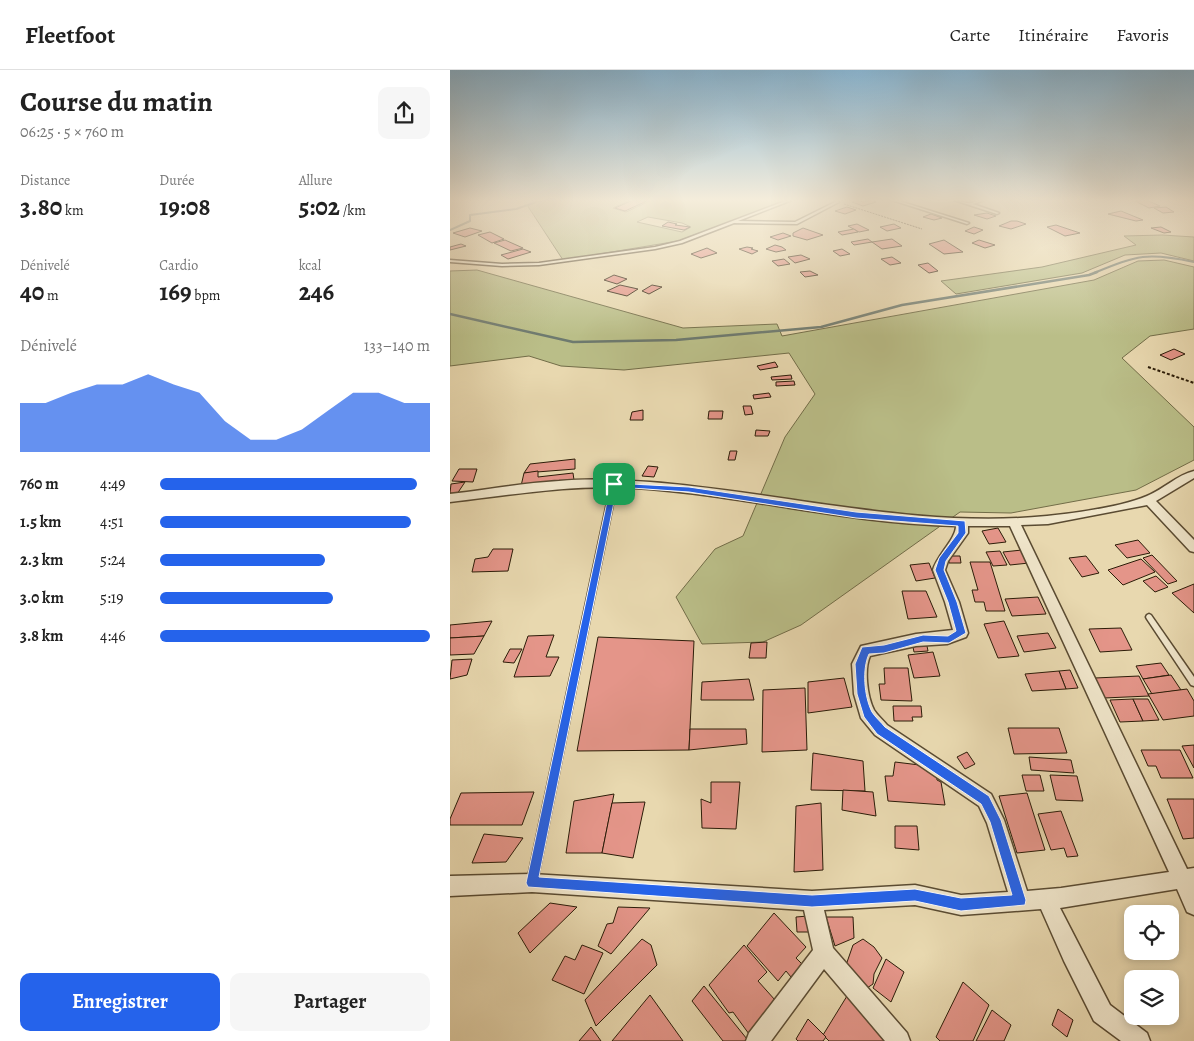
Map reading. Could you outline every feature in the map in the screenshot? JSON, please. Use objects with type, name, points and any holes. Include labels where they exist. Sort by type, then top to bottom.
[{"type":"street","points":[[450,498],[542,486],[614,484],[689,489],[856,515],[962,523],[1014,523],[1076,516],[1149,500],[1177,482],[1194,474]]},
{"type":"street","points":[[1149,500],[1194,548]]},
{"type":"street","points":[[962,523],[962,533],[942,560],[939,570],[952,602],[961,633],[949,640],[923,638],[884,649],[866,650],[860,664],[862,694],[867,714],[881,730],[985,800],[995,820],[1020,900]]},
{"type":"street","points":[[1014,523],[1187,877],[1194,905]]},
{"type":"street","points":[[450,886],[532,883],[812,901],[915,895],[961,904],[1046,899],[1187,877]]},
{"type":"street","points":[[1046,899],[1070,954],[1102,1013],[1139,1041]]},
{"type":"street","points":[[812,901],[824,953],[899,1041]]},
{"type":"street","points":[[756,1041],[824,953]]},
{"type":"lane","points":[[450,262],[520,265],[624,253],[667,245]]},
{"type":"lane","points":[[532,883],[614,484]]},
{"type":"lane","points":[[1149,617],[1194,683]]},
{"type":"path","points":[[1148,367],[1194,383]]},
{"type":"green space","points":[[553,245],[652,245],[563,260]]},
{"type":"green space","points":[[1135,245],[1194,245],[1194,261],[1161,253],[1125,255],[1082,273],[956,294],[941,281],[1042,267]]},
{"type":"green space","points":[[1164,260],[1194,267],[1194,329],[1150,336],[1122,358],[1194,427],[1194,460],[1136,490],[1011,513],[960,512],[801,625],[763,642],[702,644],[676,597],[715,549],[743,536],[785,437],[815,394],[789,353],[624,370],[561,366],[529,356],[450,366],[450,271],[477,270],[683,328],[777,324],[782,336],[1094,280],[1138,261]]},
{"type":"building","points":[[456,245],[466,246],[450,250],[450,247]]},
{"type":"building","points":[[499,245],[517,245],[523,248],[511,251]]},
{"type":"building","points":[[776,245],[786,250],[776,252],[766,249]]},
{"type":"building","points":[[877,245],[902,246],[882,249]]},
{"type":"building","points":[[931,245],[952,245],[963,252],[944,254]]},
{"type":"building","points":[[978,245],[994,245],[985,248]]},
{"type":"building","points":[[747,247],[758,251],[752,254],[739,249]]},
{"type":"building","points":[[707,248],[717,253],[701,258],[691,254]]},
{"type":"building","points":[[523,249],[531,252],[508,259],[501,255]]},
{"type":"building","points":[[842,249],[850,254],[840,256],[833,251]]},
{"type":"building","points":[[801,255],[810,259],[795,263],[788,257]]},
{"type":"building","points":[[892,257],[901,263],[890,265],[881,259]]},
{"type":"building","points":[[784,259],[790,264],[778,266],[772,261]]},
{"type":"building","points":[[928,263],[938,271],[929,273],[918,265]]},
{"type":"building","points":[[810,271],[818,275],[805,277],[800,272]]},
{"type":"building","points":[[614,275],[627,279],[617,284],[604,280]]},
{"type":"building","points":[[620,285],[638,289],[627,296],[607,291]]},
{"type":"building","points":[[652,285],[662,287],[649,294],[642,291]]},
{"type":"building","points":[[1174,349],[1185,354],[1171,360],[1160,355]]},
{"type":"building","points":[[775,362],[778,367],[760,370],[757,366]]},
{"type":"building","points":[[791,375],[792,379],[772,380],[771,377]]},
{"type":"building","points":[[794,381],[795,385],[776,386],[776,382]]},
{"type":"building","points":[[769,393],[771,397],[754,399],[753,395]]},
{"type":"building","points":[[743,406],[751,406],[753,414],[745,415]]},
{"type":"building","points":[[643,410],[643,420],[630,420],[632,412]]},
{"type":"building","points":[[709,411],[723,411],[722,419],[708,419]]},
{"type":"building","points":[[756,430],[770,431],[768,436],[755,436]]},
{"type":"building","points":[[730,451],[737,451],[735,460],[728,460]]},
{"type":"building","points":[[575,459],[575,469],[524,473],[530,464]]},
{"type":"building","points":[[648,466],[658,467],[654,477],[642,476]]},
{"type":"building","points":[[459,469],[477,469],[473,482],[452,481]]},
{"type":"building","points":[[538,471],[538,477],[573,473],[574,480],[521,486],[524,473]]},
{"type":"building","points":[[465,482],[457,494],[450,493],[451,484]]},
{"type":"building","points":[[998,528],[1006,542],[989,544],[982,531]]},
{"type":"building","points":[[1138,540],[1150,553],[1127,558],[1115,545]]},
{"type":"building","points":[[493,549],[513,549],[508,571],[472,572],[475,559],[488,557]]},
{"type":"building","points":[[1022,550],[1029,563],[1010,565],[1003,552]]},
{"type":"building","points":[[1000,551],[1007,565],[993,566],[986,552]]},
{"type":"building","points":[[1152,555],[1177,581],[1168,584],[1143,558]]},
{"type":"building","points":[[948,556],[960,556],[961,563],[949,563]]},
{"type":"building","points":[[1086,556],[1099,573],[1082,577],[1069,558]]},
{"type":"building","points":[[1141,559],[1155,572],[1123,585],[1108,570]]},
{"type":"building","points":[[970,562],[990,562],[1005,611],[986,611],[984,602],[975,602],[972,590],[978,590]]},
{"type":"building","points":[[929,563],[935,578],[916,581],[910,565]]},
{"type":"building","points":[[1156,576],[1168,587],[1155,592],[1143,581]]},
{"type":"building","points":[[1194,584],[1194,613],[1172,593]]},
{"type":"building","points":[[902,591],[926,591],[937,617],[908,619]]},
{"type":"building","points":[[1038,597],[1046,614],[1012,616],[1005,599]]},
{"type":"building","points":[[492,621],[484,636],[450,638],[450,625]]},
{"type":"building","points":[[1004,621],[1019,656],[998,658],[984,624]]},
{"type":"building","points":[[1121,628],[1132,650],[1100,652],[1089,629]]},
{"type":"building","points":[[1048,633],[1056,648],[1024,652],[1017,636]]},
{"type":"building","points":[[554,635],[546,657],[559,657],[550,676],[514,677],[528,636]]},
{"type":"building","points":[[484,636],[474,654],[450,655],[450,638]]},
{"type":"building","points":[[598,637],[694,641],[689,750],[577,751]]},
{"type":"building","points":[[926,641],[928,651],[914,652],[912,642]]},
{"type":"building","points":[[767,642],[766,658],[749,658],[751,643]]},
{"type":"building","points":[[510,649],[522,649],[514,663],[503,662]]},
{"type":"building","points":[[933,652],[940,676],[914,678],[908,655]]},
{"type":"building","points":[[472,659],[467,675],[450,679],[452,660]]},
{"type":"building","points":[[1161,663],[1169,675],[1143,679],[1136,666]]},
{"type":"building","points":[[884,668],[908,668],[912,701],[881,700],[879,684],[885,684]]},
{"type":"building","points":[[1070,670],[1078,688],[1066,689],[1059,671]]},
{"type":"building","points":[[1059,671],[1066,689],[1032,691],[1025,674]]},
{"type":"building","points":[[1171,675],[1181,690],[1152,694],[1143,679]]},
{"type":"building","points":[[1139,676],[1149,696],[1104,698],[1095,678]]},
{"type":"building","points":[[844,678],[852,707],[808,713],[808,682]]},
{"type":"building","points":[[749,679],[754,700],[701,700],[702,682]]},
{"type":"building","points":[[805,688],[807,750],[762,752],[763,690]]},
{"type":"building","points":[[1187,689],[1194,701],[1194,716],[1163,720],[1148,694]]},
{"type":"building","points":[[1133,699],[1143,721],[1120,722],[1110,700]]},
{"type":"building","points":[[1133,699],[1148,699],[1159,720],[1143,721]]},
{"type":"building","points":[[893,706],[921,706],[922,717],[912,717],[913,721],[894,721]]},
{"type":"building","points":[[1008,728],[1059,728],[1067,753],[1014,754]]},
{"type":"building","points":[[690,729],[746,729],[747,744],[689,750]]},
{"type":"building","points":[[1194,745],[1194,768],[1182,746]]},
{"type":"building","points":[[1141,750],[1180,750],[1193,778],[1161,778],[1156,766],[1148,766]]},
{"type":"building","points":[[967,752],[975,764],[965,769],[957,757]]},
{"type":"building","points":[[813,753],[863,761],[865,791],[811,790]]},
{"type":"building","points":[[1029,757],[1071,760],[1074,773],[1031,770]]},
{"type":"building","points":[[895,762],[936,767],[937,780],[941,782],[945,805],[888,801],[885,776],[893,776]]},
{"type":"building","points":[[1022,775],[1040,775],[1044,791],[1026,791]]},
{"type":"building","points":[[1050,775],[1077,776],[1083,801],[1056,800]]},
{"type":"building","points":[[711,782],[740,782],[736,829],[702,828],[701,799],[711,803]]},
{"type":"building","points":[[843,790],[873,792],[876,816],[842,810]]},
{"type":"building","points":[[534,792],[522,825],[450,825],[450,819],[461,793]]},
{"type":"building","points":[[1027,793],[1045,850],[1017,853],[999,796]]},
{"type":"building","points":[[614,794],[602,853],[566,853],[574,801]]},
{"type":"building","points":[[1167,799],[1194,799],[1194,838],[1183,839]]},
{"type":"building","points":[[645,802],[633,858],[602,853],[612,803]]},
{"type":"building","points":[[821,803],[823,870],[794,872],[796,806]]},
{"type":"building","points":[[1061,811],[1078,856],[1067,857],[1064,848],[1051,850],[1038,814]]},
{"type":"building","points":[[895,826],[917,826],[919,850],[895,848]]},
{"type":"building","points":[[484,834],[523,838],[506,862],[472,863]]},
{"type":"building","points":[[550,903],[577,907],[530,953],[518,933]]},
{"type":"building","points":[[618,907],[650,908],[611,954],[598,946],[607,924],[613,923]]},
{"type":"building","points":[[774,913],[806,947],[796,958],[802,964],[791,977],[786,971],[778,981],[747,946]]},
{"type":"building","points":[[808,916],[809,932],[797,932],[796,917]]},
{"type":"building","points":[[826,917],[853,917],[854,938],[835,946]]},
{"type":"building","points":[[642,939],[651,945],[657,965],[596,1026],[585,1000]]},
{"type":"building","points":[[863,939],[874,947],[882,958],[874,974],[873,984],[867,988],[845,968],[853,945]]},
{"type":"building","points":[[582,945],[603,953],[584,994],[552,980],[565,956],[575,960]]},
{"type":"building","points":[[744,945],[767,972],[758,981],[775,1000],[749,1034],[733,1012],[729,1013],[709,985]]},
{"type":"building","points":[[886,959],[904,972],[891,1002],[873,988]]},
{"type":"building","points":[[963,982],[989,1005],[973,1041],[940,1041],[936,1037]]},
{"type":"building","points":[[704,986],[747,1039],[746,1041],[723,1041],[692,1001]]},
{"type":"building","points":[[650,995],[683,1041],[612,1041]]},
{"type":"building","points":[[847,996],[894,1041],[829,1041],[823,1035]]},
{"type":"building","points":[[1058,1009],[1073,1020],[1067,1037],[1052,1025]]},
{"type":"building","points":[[992,1010],[1011,1025],[1004,1041],[976,1041]]},
{"type":"building","points":[[808,1019],[826,1037],[823,1041],[798,1041],[796,1039]]},
{"type":"building","points":[[591,1027],[601,1041],[579,1041]]},
{"type":"waterway","points":[[1094,273],[1122,262],[1143,257],[1165,257],[1194,262]]},
{"type":"waterway","points":[[450,314],[573,342],[676,340],[821,327],[902,305],[1089,275],[1097,272]]},
{"type":"route","points":[[614,484],[689,489],[856,515],[962,523],[962,533],[942,560],[939,570],[958,619],[961,633],[949,640],[923,638],[884,649],[866,650],[860,664],[862,694],[867,714],[881,730],[985,800],[995,820],[1020,900],[961,904],[915,895],[812,901],[678,894],[582,885],[532,883],[614,484]]}]
